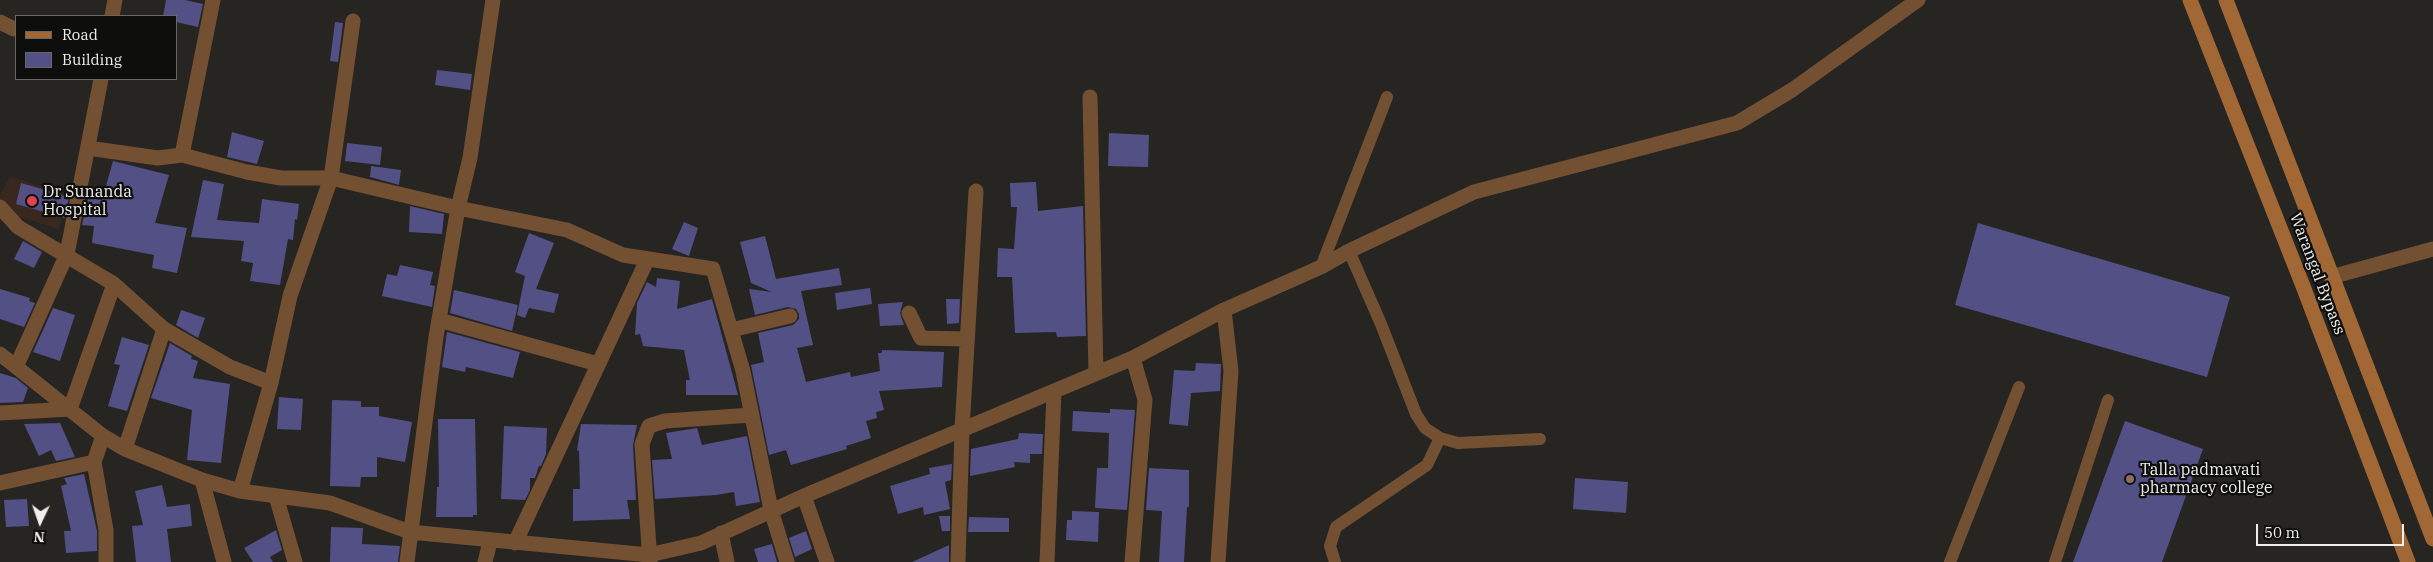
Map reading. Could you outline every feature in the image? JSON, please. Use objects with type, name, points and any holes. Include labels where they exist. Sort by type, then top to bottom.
[{"type":"main road","name":"Warangal Bypass","points":[[2190,0],[2408,562]]},
{"type":"main road","name":"Warangal Bypass","points":[[2226,0],[2433,539]]},
{"type":"street","points":[[112,15],[115,0]]},
{"type":"street","points":[[182,155],[213,0]]},
{"type":"street","points":[[407,562],[439,320],[458,208],[470,158],[493,0]]},
{"type":"street","points":[[0,354],[103,436],[125,449],[202,480],[240,490],[330,503],[410,532],[649,559],[680,550],[721,533],[804,496],[1133,358],[1224,310],[1322,267],[1349,251],[1474,192],[1736,124],[1792,90],[1918,0]]},
{"type":"street","points":[[240,490],[271,383],[290,296],[330,178],[354,21]]},
{"type":"street","points":[[0,22],[14,29]]},
{"type":"street","points":[[16,366],[67,254],[100,80]]},
{"type":"street","points":[[1090,97],[1096,373]]},
{"type":"street","points":[[88,148],[158,158],[182,155],[247,172],[281,178],[330,178],[458,208],[567,230],[622,255],[713,270],[731,330],[752,415],[772,510],[787,562]]},
{"type":"street","points":[[958,562],[962,430],[976,191]]},
{"type":"street","points":[[0,207],[18,227],[67,254],[114,284],[164,329],[230,367],[271,383]]},
{"type":"street","points":[[2331,277],[2433,249]]},
{"type":"street","points":[[515,543],[647,260]]},
{"type":"street","points":[[70,409],[114,284]]},
{"type":"street","points":[[1218,562],[1231,371],[1224,310]]},
{"type":"street","points":[[909,313],[921,338],[968,339]]},
{"type":"street","points":[[731,330],[790,316]]},
{"type":"street","points":[[439,320],[598,364]]},
{"type":"street","points":[[125,449],[164,329]]},
{"type":"street","points":[[1132,562],[1145,400],[1133,358]]},
{"type":"street","points":[[1047,562],[1054,392]]},
{"type":"street","points":[[0,413],[70,409]]},
{"type":"street","points":[[649,559],[642,444],[649,426],[665,421],[752,415]]},
{"type":"street","points":[[103,436],[94,462],[106,530],[106,562]]},
{"type":"street","points":[[0,483],[94,462]]},
{"type":"street","points":[[202,480],[224,562]]},
{"type":"street","points":[[276,496],[295,562]]},
{"type":"street","points":[[804,496],[827,562]]},
{"type":"street","points":[[721,533],[727,562]]},
{"type":"street","points":[[485,562],[490,542]]},
{"type":"lane","points":[[1322,267],[1387,97]]},
{"type":"lane","points":[[1349,251],[1382,324],[1416,414],[1425,428],[1440,438],[1458,443],[1540,440]]},
{"type":"lane","points":[[1950,562],[2019,387]]},
{"type":"lane","points":[[2055,562],[2108,400]]},
{"type":"lane","points":[[1335,562],[1330,546],[1336,527],[1427,465],[1440,438]]},
{"type":"shaded area","name":"Dr Sunanda Hospital","points":[[10,176],[66,195],[59,229],[6,213],[0,207],[0,195]]},
{"type":"building","points":[[166,0],[185,0],[203,4],[198,27],[178,22],[178,15],[163,15]]},
{"type":"building","points":[[335,22],[343,23],[338,62],[330,61]]},
{"type":"building","points":[[437,70],[472,74],[470,90],[435,85]]},
{"type":"building","points":[[232,132],[264,141],[257,164],[227,157]]},
{"type":"building","points":[[1109,133],[1149,135],[1148,167],[1108,166]]},
{"type":"building","points":[[347,143],[382,147],[380,165],[345,161]]},
{"type":"building","points":[[113,161],[169,175],[155,223],[187,228],[177,273],[152,268],[154,255],[92,243],[94,226],[82,225],[88,198],[102,200]]},
{"type":"building","points":[[371,166],[401,170],[399,185],[370,177]]},
{"type":"building","points":[[203,180],[224,184],[217,220],[259,223],[262,199],[299,204],[293,240],[288,239],[280,285],[250,281],[253,263],[241,261],[244,241],[191,237]]},
{"type":"building","points":[[1036,182],[1038,211],[1083,206],[1086,336],[1057,337],[1056,332],[1015,333],[1012,277],[997,277],[998,248],[1014,249],[1017,207],[1011,207],[1010,183]]},
{"type":"building","points":[[21,183],[69,197],[65,218],[16,204]]},
{"type":"building","points":[[410,206],[444,214],[442,234],[409,232]]},
{"type":"building","points":[[684,222],[698,228],[689,256],[672,249]]},
{"type":"building","points":[[1978,223],[2230,297],[2207,377],[1955,305]]},
{"type":"building","points":[[529,233],[554,243],[536,289],[559,294],[554,313],[529,308],[525,318],[517,315],[525,276],[515,272]]},
{"type":"building","points":[[765,236],[776,279],[839,268],[842,285],[801,291],[813,345],[797,348],[806,382],[850,372],[851,377],[880,371],[878,353],[882,353],[882,350],[944,352],[942,387],[879,391],[884,410],[876,412],[877,418],[866,421],[871,438],[846,446],[847,449],[791,465],[786,450],[769,455],[751,365],[764,362],[758,333],[793,325],[799,319],[799,314],[796,309],[788,307],[755,315],[749,289],[772,292],[751,283],[740,242]]},
{"type":"building","points":[[23,241],[42,252],[34,268],[14,259]]},
{"type":"building","points":[[400,265],[433,272],[430,285],[435,286],[432,307],[382,296],[387,274],[397,276]]},
{"type":"building","points":[[657,278],[680,281],[677,309],[712,299],[738,395],[686,395],[686,380],[690,380],[684,350],[643,346],[640,334],[635,335],[637,303],[647,282],[656,287]]},
{"type":"building","points":[[870,288],[872,304],[837,310],[835,293]]},
{"type":"building","points":[[0,289],[30,298],[29,301],[35,303],[24,327],[0,319]]},
{"type":"building","points":[[454,290],[518,305],[512,331],[450,313]]},
{"type":"building","points":[[946,299],[960,299],[959,323],[947,324]]},
{"type":"building","points":[[903,302],[900,313],[904,325],[880,326],[878,304]]},
{"type":"building","points":[[53,308],[75,315],[60,361],[33,352]]},
{"type":"building","points":[[181,310],[205,318],[198,338],[176,325]]},
{"type":"building","points":[[447,332],[520,352],[513,378],[466,367],[465,372],[442,367]]},
{"type":"building","points":[[122,337],[149,345],[127,411],[108,406],[120,365],[114,364]]},
{"type":"building","points":[[170,343],[192,356],[191,359],[198,361],[193,378],[230,384],[221,463],[187,460],[192,410],[151,398]]},
{"type":"building","points":[[1196,363],[1221,364],[1220,391],[1191,393],[1188,426],[1169,424],[1174,370],[1195,371]]},
{"type":"building","points":[[0,373],[16,378],[28,388],[23,402],[0,403]]},
{"type":"building","points":[[279,397],[303,399],[301,430],[277,429]]},
{"type":"building","points":[[332,400],[361,401],[361,407],[379,407],[379,416],[412,422],[405,462],[377,457],[377,477],[361,477],[360,487],[330,486]]},
{"type":"building","points":[[1110,409],[1135,410],[1127,510],[1095,508],[1097,468],[1108,468],[1109,433],[1072,431],[1073,411],[1110,413]]},
{"type":"building","points":[[438,419],[475,419],[477,515],[473,515],[473,517],[436,517],[437,487],[439,487]]},
{"type":"building","points":[[2125,421],[2203,449],[2162,562],[2073,562]]},
{"type":"building","points":[[60,423],[75,457],[56,461],[51,450],[39,456],[24,424]]},
{"type":"building","points":[[581,424],[637,425],[633,445],[636,500],[627,500],[630,519],[573,521],[573,489],[580,489],[579,451],[577,450]]},
{"type":"building","points":[[504,426],[547,428],[546,454],[535,478],[530,478],[530,490],[525,500],[501,499]]},
{"type":"building","points":[[697,428],[702,445],[747,436],[760,502],[736,506],[734,492],[655,499],[652,460],[672,459],[666,433]]},
{"type":"building","points":[[1019,433],[1043,434],[1042,454],[1030,454],[1030,463],[1014,462],[1015,467],[970,476],[971,449],[1018,439]]},
{"type":"building","points":[[952,464],[951,480],[945,482],[950,509],[924,515],[923,507],[898,514],[890,486],[930,474],[929,468]]},
{"type":"building","points":[[1149,468],[1189,470],[1189,507],[1187,507],[1184,562],[1159,562],[1162,511],[1146,510]]},
{"type":"building","points":[[84,474],[97,531],[97,551],[66,553],[64,531],[71,531],[61,486],[67,484],[64,478]]},
{"type":"building","points":[[1575,478],[1628,482],[1626,513],[1573,509]]},
{"type":"building","points":[[162,485],[167,507],[190,504],[192,526],[167,529],[171,562],[136,562],[132,526],[143,525],[135,491]]},
{"type":"building","points":[[27,499],[29,526],[6,527],[4,500]]},
{"type":"building","points":[[1072,511],[1099,512],[1098,542],[1066,540],[1067,520],[1072,520]]},
{"type":"building","points":[[939,516],[950,516],[950,531],[942,531]]},
{"type":"building","points":[[969,517],[1009,518],[1009,532],[968,532]]},
{"type":"building","points":[[331,527],[363,528],[362,544],[400,546],[398,562],[330,562]]},
{"type":"building","points":[[276,530],[282,550],[270,557],[273,562],[253,562],[244,548]]},
{"type":"building","points":[[806,531],[812,549],[795,557],[789,538]]},
{"type":"building","points":[[772,544],[777,562],[758,562],[754,549]]},
{"type":"building","points":[[949,545],[949,562],[912,562]]},
{"type":"place","name":"Dr Sunanda Hospital","points":[[32,201]]},
{"type":"place","name":"Talla padmavati pharmacy college","points":[[2130,479]]}]
